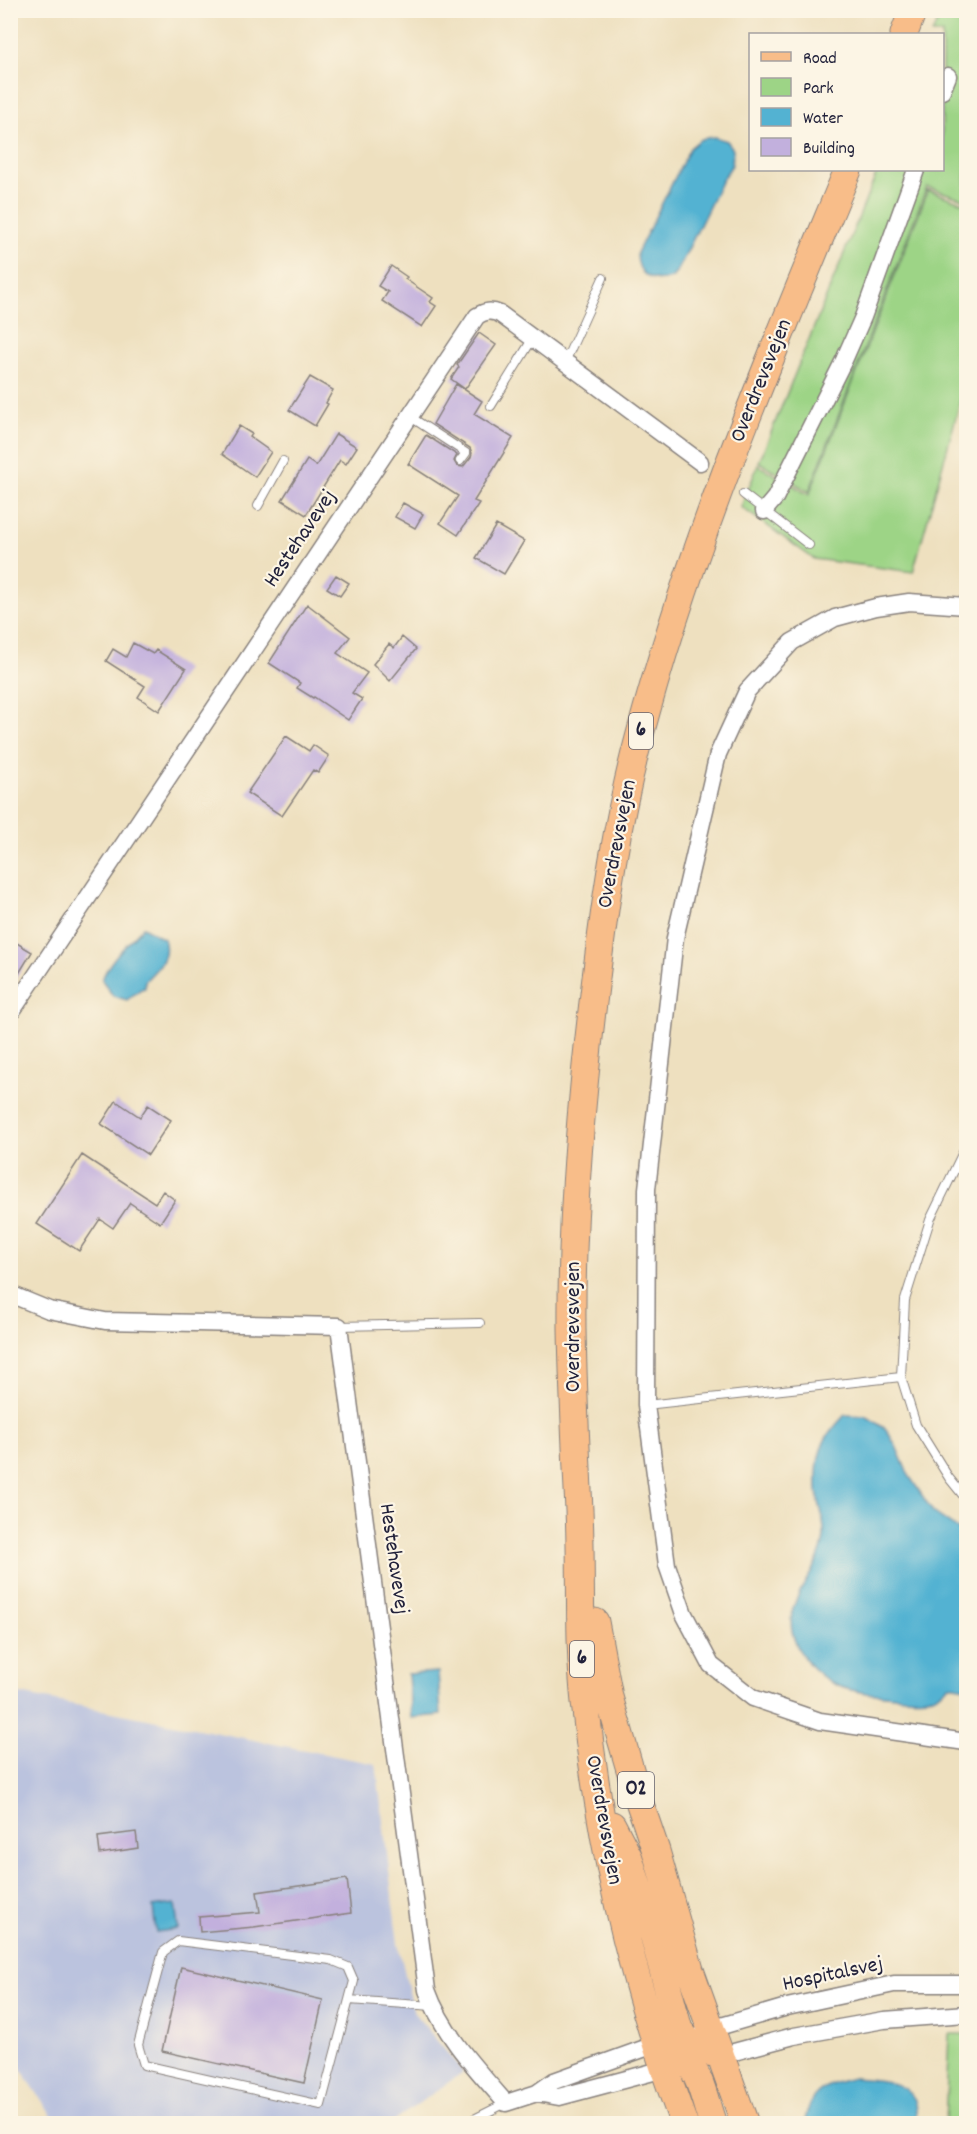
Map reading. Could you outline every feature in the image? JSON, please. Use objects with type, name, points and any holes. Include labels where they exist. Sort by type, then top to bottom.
[{"type":"main road","name":"Overdrevsvejen","points":[[655,2044],[622,1923],[597,1797],[585,1698],[572,1325],[578,1148],[588,1042],[614,851],[638,741],[666,643],[698,548],[746,419],[848,171]]},
{"type":"main road","name":"Overdrevsvejen","points":[[580,1520],[609,1697],[690,1970],[745,2124]]},
{"type":"main road","points":[[597,1797],[629,1858],[654,1937],[679,2030],[678,2056],[684,2124]]},
{"type":"main road","points":[[678,2056],[692,2045],[707,2052],[716,2041]]},
{"type":"main road","points":[[655,2044],[676,2054],[696,2075],[713,2124]]},
{"type":"street","points":[[764,511],[775,498],[844,360],[863,316],[916,171]]},
{"type":"street","name":"Hestehavevej","points":[[10,1014],[477,316],[492,310],[500,314],[700,462]]},
{"type":"street","points":[[966,606],[909,602],[876,607],[835,618],[792,642],[747,691],[718,754],[675,938],[648,1177],[646,1405],[667,1565],[684,1614],[711,1665],[753,1698],[820,1721],[966,1742]]},
{"type":"street","points":[[10,1294],[50,1310],[105,1321],[339,1326]]},
{"type":"street","name":"Hestehavevej","points":[[339,1326],[425,1978],[433,2006],[448,2032],[506,2103]]},
{"type":"street","name":"Hospitalsvej","points":[[716,2041],[787,2007],[894,1984],[966,1984]]},
{"type":"street","points":[[716,2041],[734,2052],[794,2036],[884,2020],[966,2014]]},
{"type":"street","points":[[506,2103],[537,2093],[554,2081],[655,2044]]},
{"type":"street","points":[[537,2093],[559,2097],[678,2056]]},
{"type":"lane","points":[[565,362],[603,278]]},
{"type":"lane","points":[[491,406],[533,338]]},
{"type":"lane","points":[[409,417],[466,453],[460,461]]},
{"type":"lane","points":[[258,506],[283,461]]},
{"type":"lane","points":[[743,494],[809,545]]},
{"type":"lane","points":[[966,1146],[930,1220],[905,1300],[900,1377],[916,1425],[949,1478],[966,1498]]},
{"type":"lane","points":[[339,1326],[480,1323]]},
{"type":"lane","points":[[646,1405],[900,1377]]},
{"type":"lane","points":[[178,1941],[331,1960],[348,1966],[354,1981],[348,2000],[321,2105],[144,2065],[138,2044],[163,1952],[178,1941]]},
{"type":"lane","points":[[348,2000],[433,2006]]},
{"type":"lane","points":[[464,2124],[506,2103]]},
{"type":"shaded area","points":[[10,1692],[376,1764],[398,1944],[414,2013],[463,2072],[391,2123],[57,2123],[11,2054]]},
{"type":"green space","points":[[942,11],[966,11],[966,200],[927,187],[809,492],[759,462],[878,171],[944,171],[944,33],[932,33]]},
{"type":"green space","points":[[928,190],[966,204],[966,381],[913,572],[814,559],[741,507],[758,465],[809,495]]},
{"type":"green space","points":[[949,2034],[966,2034],[966,2123],[945,2123]]},
{"type":"water","points":[[714,137],[727,141],[733,149],[732,165],[672,278],[658,279],[647,276],[640,267],[637,253],[690,148],[701,139]]},
{"type":"water","points":[[143,927],[164,939],[165,952],[162,962],[145,981],[145,988],[127,1000],[113,996],[102,980],[105,972]]},
{"type":"water","points":[[845,1415],[866,1416],[886,1429],[908,1474],[933,1512],[966,1535],[966,1688],[949,1685],[938,1694],[916,1698],[854,1691],[832,1683],[822,1676],[798,1649],[792,1627],[792,1615],[795,1603],[816,1563],[824,1537],[817,1494],[819,1456],[824,1441]]},
{"type":"water","points":[[438,1672],[441,1715],[411,1718],[408,1674]]},
{"type":"water","points":[[175,1904],[178,1929],[156,1932],[153,1907]]},
{"type":"water","points":[[853,2078],[878,2080],[903,2088],[915,2102],[916,2123],[807,2123],[806,2118],[811,2102],[820,2091]]},
{"type":"building","points":[[391,266],[407,277],[405,279],[433,298],[430,302],[436,306],[422,327],[382,301],[388,292],[378,286]]},
{"type":"building","points":[[479,333],[496,345],[465,389],[451,379],[459,367],[457,365]]},
{"type":"building","points":[[310,377],[333,390],[315,426],[289,410]]},
{"type":"building","points":[[456,384],[482,401],[474,414],[513,438],[474,501],[479,503],[458,535],[440,523],[458,496],[408,464],[426,435],[457,455],[454,461],[457,466],[463,467],[471,457],[470,448],[433,424]]},
{"type":"building","points":[[239,426],[252,434],[250,437],[271,452],[255,477],[222,454]]},
{"type":"building","points":[[336,434],[357,447],[346,464],[340,460],[306,515],[282,500],[307,460],[316,466]]},
{"type":"building","points":[[403,503],[423,514],[415,528],[395,517]]},
{"type":"building","points":[[496,525],[524,541],[504,574],[476,558]]},
{"type":"building","points":[[336,575],[349,583],[340,596],[327,588]]},
{"type":"building","points":[[307,604],[350,637],[337,653],[367,673],[352,693],[362,699],[348,720],[297,688],[300,683],[269,663]]},
{"type":"building","points":[[402,637],[416,649],[390,681],[373,664],[389,644],[394,648]]},
{"type":"building","points":[[133,643],[153,654],[156,650],[186,669],[159,711],[138,697],[145,686],[106,661],[113,649],[126,657]]},
{"type":"building","points":[[286,736],[309,751],[313,745],[329,756],[318,773],[313,770],[282,816],[247,793]]},
{"type":"building","points":[[10,939],[32,952],[10,988]]},
{"type":"building","points":[[116,1101],[140,1117],[148,1105],[171,1120],[148,1155],[101,1124]]},
{"type":"building","points":[[82,1155],[155,1203],[163,1191],[175,1200],[160,1223],[130,1203],[113,1228],[100,1219],[79,1251],[37,1224]]},
{"type":"building","points":[[136,1832],[138,1848],[100,1854],[98,1837]]},
{"type":"building","points":[[347,1879],[351,1913],[200,1932],[199,1917],[260,1912],[257,1892]]},
{"type":"building","points":[[181,1967],[323,2000],[304,2083],[162,2051]]}]
